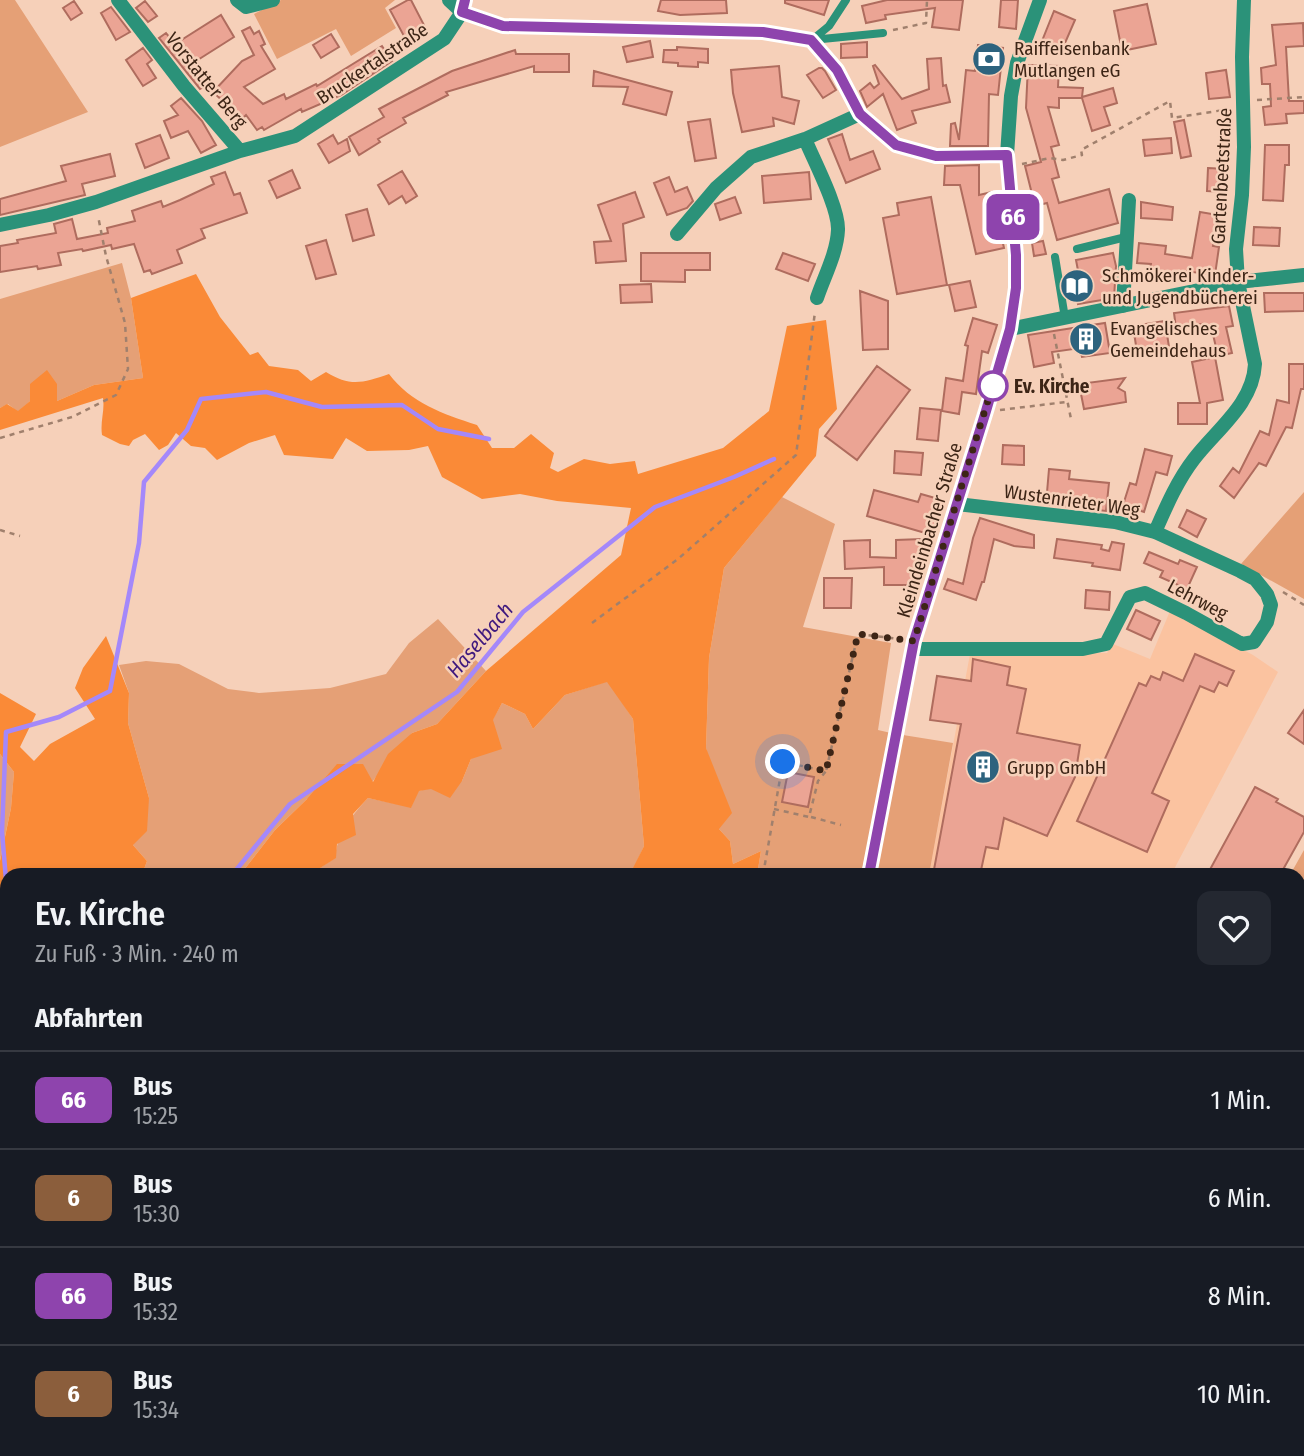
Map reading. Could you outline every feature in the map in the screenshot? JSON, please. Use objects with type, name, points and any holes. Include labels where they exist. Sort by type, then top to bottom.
[{"type":"street","name":"Vorstatter Berg","points":[[118,0],[184,86],[240,151]]},
{"type":"street","points":[[237,0],[246,7],[273,0]]},
{"type":"street","points":[[449,0],[503,26],[763,32],[811,40],[837,70],[860,114],[896,145],[936,156],[1007,161]]},
{"type":"street","name":"Kleindeinbacher Straße","points":[[870,868],[913,645],[1010,329],[1016,288],[1016,255],[1007,161],[1011,96],[1017,63],[1040,0]]},
{"type":"street","name":"Gartenbeetstraße","points":[[1155,532],[1176,486],[1194,459],[1247,396],[1252,384],[1255,364],[1238,282],[1236,249],[1242,195],[1244,0]]},
{"type":"street","name":"Bruckertalstraße","points":[[0,225],[96,202],[240,151],[295,136],[444,39],[463,6]]},
{"type":"street","points":[[677,234],[716,188],[751,157],[805,139],[860,114]]},
{"type":"street","points":[[805,139],[837,215],[835,246],[817,298]]},
{"type":"street","points":[[1123,306],[1129,200]]},
{"type":"street","points":[[1010,329],[1238,282],[1304,275]]},
{"type":"street","name":"Wustenrieter Weg","points":[[957,504],[1115,522],[1155,532],[1255,579]]},
{"type":"street","name":"Lehrweg","points":[[913,645],[1083,649],[1106,644],[1130,597],[1144,593],[1242,644],[1254,642],[1267,622],[1271,605],[1267,594],[1255,579]]},
{"type":"lane","points":[[811,40],[829,26],[846,0]]},
{"type":"lane","points":[[811,40],[883,33]]},
{"type":"lane","points":[[1077,249],[1126,237]]},
{"type":"lane","points":[[1055,257],[1058,319]]},
{"type":"path","points":[[883,33],[926,23],[928,0]]},
{"type":"path","points":[[1007,161],[1049,158],[1063,160],[1082,155],[1082,150],[1170,101],[1172,118],[1244,103],[1304,97]]},
{"type":"path","points":[[0,438],[72,417],[116,395],[128,369],[125,323],[106,256],[96,202]]},
{"type":"path","points":[[592,623],[678,559],[796,455],[817,298]]},
{"type":"path","points":[[1058,319],[1066,402],[1071,419]]},
{"type":"path","points":[[986,411],[1066,402]]},
{"type":"path","points":[[0,530],[20,536]]},
{"type":"path","points":[[809,817],[818,781],[826,771],[858,634],[913,645]]},
{"type":"path","points":[[764,868],[783,762],[826,771]]},
{"type":"path","points":[[774,809],[841,824]]},
{"type":"shaded area","points":[[0,0],[15,0],[88,112],[0,147]]},
{"type":"shaded area","points":[[281,0],[395,0],[385,8],[396,28],[351,56],[336,29],[277,59],[254,14]]},
{"type":"shaded area","points":[[122,263],[131,298],[143,378],[94,385],[57,401],[30,401],[18,412],[8,404],[0,408],[0,299]]},
{"type":"shaded area","points":[[196,274],[220,317],[250,355],[258,352],[269,366],[298,370],[311,381],[326,372],[350,382],[372,380],[389,374],[407,393],[418,400],[440,412],[477,425],[492,448],[514,448],[531,434],[554,453],[550,468],[558,472],[584,459],[610,464],[635,461],[638,474],[723,448],[769,411],[787,326],[826,320],[837,409],[819,429],[816,456],[724,568],[709,658],[706,748],[732,813],[719,829],[730,841],[733,864],[761,851],[758,868],[633,868],[644,846],[633,719],[607,682],[565,695],[533,729],[525,714],[502,703],[493,720],[502,749],[471,759],[462,781],[450,798],[431,789],[419,791],[411,808],[368,798],[353,814],[356,835],[337,844],[336,858],[320,868],[245,868],[275,830],[337,764],[363,764],[373,782],[388,754],[412,733],[437,724],[486,671],[621,555],[631,508],[557,501],[520,494],[482,499],[442,477],[428,446],[409,450],[367,451],[346,438],[333,459],[284,455],[275,435],[249,443],[217,460],[205,448],[191,446],[176,433],[168,445],[159,450],[145,434],[133,440],[129,446],[102,435],[103,398],[0,430],[0,408],[7,404],[18,411],[30,401],[30,384],[47,370],[57,384],[57,401],[94,385],[143,378],[131,298]]},
{"type":"shaded area","points":[[1304,492],[1304,599],[1241,564]]},
{"type":"shaded area","points":[[782,497],[835,524],[803,627],[891,643],[878,730],[891,733],[862,868],[758,868],[761,851],[733,864],[730,841],[719,829],[706,748],[709,658],[724,568]]},
{"type":"shaded area","points":[[1170,611],[1253,655],[1278,672],[1175,868],[930,868],[970,654],[1107,653],[1113,644],[1150,659]]},
{"type":"shaded area","points":[[438,619],[486,671],[437,724],[412,733],[372,782],[307,799],[275,830],[245,868],[144,868],[147,861],[133,845],[149,798],[128,723],[129,693],[119,665],[146,661],[179,664],[228,689],[259,693],[330,688],[386,674],[409,643]]},
{"type":"shaded area","points":[[106,636],[129,693],[128,723],[149,798],[147,831],[133,845],[147,861],[144,868],[0,868],[11,808],[14,772],[0,754],[0,693],[36,714],[20,747],[34,761],[50,744],[95,719],[75,688],[83,668]]},
{"type":"shaded area","points":[[608,681],[633,719],[644,846],[634,868],[320,868],[335,858],[346,825],[368,798],[411,807],[418,791],[462,781],[502,703],[525,714],[533,729],[565,695]]},
{"type":"shaded area","points":[[903,735],[953,743],[930,868],[875,868]]},
{"type":"shaded area","points":[[0,754],[14,772],[11,808],[0,860]]},
{"type":"shaded area","points":[[1304,850],[1304,868],[1294,868]]},
{"type":"building","points":[[411,0],[425,27],[405,38],[390,10]]},
{"type":"building","points":[[661,0],[726,0],[727,13],[680,15],[658,11]]},
{"type":"building","points":[[785,0],[829,0],[824,15],[785,3]]},
{"type":"building","points":[[887,0],[963,0],[959,30],[932,27],[935,8],[885,15],[886,19],[866,23],[862,6]]},
{"type":"building","points":[[1001,0],[1018,0],[1016,29],[999,27]]},
{"type":"building","points":[[74,1],[82,13],[71,20],[63,8]]},
{"type":"building","points":[[145,1],[157,16],[148,22],[136,8]]},
{"type":"building","points":[[1147,4],[1156,44],[1122,51],[1114,11]]},
{"type":"building","points":[[111,7],[130,32],[116,40],[101,13]]},
{"type":"building","points":[[1054,11],[1075,20],[1062,50],[1042,41]]},
{"type":"building","points":[[221,15],[234,37],[193,63],[207,85],[200,89],[159,38],[166,33],[175,44]]},
{"type":"building","points":[[1303,23],[1304,46],[1286,47],[1289,101],[1304,101],[1304,113],[1286,114],[1287,123],[1265,125],[1263,107],[1271,106],[1270,84],[1262,84],[1261,68],[1276,65],[1272,25]]},
{"type":"building","points":[[250,27],[254,34],[259,31],[265,44],[261,46],[275,69],[244,87],[263,104],[284,94],[286,99],[316,84],[317,86],[382,46],[392,61],[341,95],[302,112],[301,109],[264,130],[262,127],[257,130],[246,115],[242,119],[213,92],[242,61],[254,55],[242,31]]},
{"type":"building","points":[[331,34],[339,47],[321,58],[313,45]]},
{"type":"building","points":[[650,41],[653,57],[627,62],[623,47]]},
{"type":"building","points":[[867,42],[867,57],[841,58],[841,44]]},
{"type":"building","points":[[978,45],[1003,48],[998,95],[989,94],[988,146],[950,146],[951,124],[955,123],[959,140],[966,70],[975,71]]},
{"type":"building","points":[[677,47],[708,49],[708,63],[698,62],[698,67],[663,62],[664,50],[677,50]]},
{"type":"building","points":[[143,48],[152,60],[147,64],[156,78],[143,86],[126,60]]},
{"type":"building","points":[[515,50],[516,54],[569,54],[569,72],[534,72],[534,66],[446,92],[448,95],[403,118],[406,123],[378,139],[380,142],[359,155],[349,137],[384,117],[379,109],[452,71]]},
{"type":"building","points":[[941,58],[943,86],[946,85],[950,102],[912,111],[916,123],[897,130],[883,94],[867,107],[860,91],[870,83],[874,88],[879,84],[873,66],[875,65],[902,99],[929,89],[927,59]]},
{"type":"building","points":[[1028,65],[1059,66],[1058,87],[1083,88],[1082,97],[1113,88],[1117,103],[1104,107],[1110,125],[1092,131],[1082,98],[1059,98],[1059,108],[1048,107],[1059,145],[1051,147],[1059,177],[1052,179],[1059,203],[1109,189],[1118,223],[1057,240],[1047,203],[1035,206],[1025,166],[1041,162],[1026,108]]},
{"type":"building","points":[[779,66],[782,97],[799,101],[794,124],[773,118],[774,126],[742,132],[731,70]]},
{"type":"building","points":[[819,68],[825,71],[836,90],[823,98],[807,75]]},
{"type":"building","points":[[1226,70],[1230,97],[1209,99],[1206,73]]},
{"type":"building","points":[[594,71],[672,92],[666,115],[623,104],[628,87],[593,86]]},
{"type":"building","points":[[181,98],[202,121],[216,145],[201,153],[188,131],[171,138],[164,121],[178,115],[171,106]]},
{"type":"building","points":[[710,119],[716,158],[695,161],[688,122]]},
{"type":"building","points":[[1184,120],[1191,156],[1181,158],[1174,122]]},
{"type":"building","points":[[842,134],[850,160],[873,151],[880,169],[846,183],[828,139]]},
{"type":"building","points":[[160,135],[169,158],[145,168],[136,144]]},
{"type":"building","points":[[333,135],[338,144],[347,139],[350,151],[329,163],[318,144]]},
{"type":"building","points":[[1171,138],[1172,153],[1145,156],[1143,140]]},
{"type":"building","points":[[1265,145],[1289,145],[1289,165],[1285,165],[1283,201],[1263,200]]},
{"type":"building","points":[[110,154],[115,176],[82,184],[85,195],[0,215],[0,199],[66,181],[61,166]]},
{"type":"building","points":[[979,165],[979,195],[992,192],[1004,248],[976,254],[960,185],[944,185],[945,166]]},
{"type":"building","points":[[1208,168],[1226,169],[1225,192],[1207,191]]},
{"type":"building","points":[[292,170],[300,188],[277,198],[269,181]]},
{"type":"building","points":[[402,171],[417,196],[406,203],[402,196],[389,204],[378,185]]},
{"type":"building","points":[[225,172],[234,195],[240,193],[247,213],[201,229],[205,238],[177,250],[182,263],[152,274],[150,270],[144,272],[134,244],[112,249],[111,245],[58,253],[61,265],[0,272],[0,246],[56,233],[54,224],[72,219],[77,239],[108,233],[107,228],[135,221],[132,211],[161,201],[163,207],[180,200],[214,184],[211,177]]},
{"type":"building","points":[[809,172],[811,199],[764,203],[762,176]]},
{"type":"building","points":[[669,177],[675,192],[687,187],[693,201],[687,208],[667,215],[654,183]]},
{"type":"building","points":[[635,192],[644,217],[623,224],[626,261],[596,263],[594,242],[611,241],[598,205]]},
{"type":"building","points":[[735,197],[741,213],[720,220],[715,204]]},
{"type":"building","points":[[931,197],[947,285],[897,294],[883,218],[899,215],[897,203]]},
{"type":"building","points":[[1141,202],[1173,207],[1172,220],[1141,218]]},
{"type":"building","points":[[367,209],[374,235],[353,241],[346,215]]},
{"type":"building","points":[[1200,212],[1218,215],[1213,246],[1219,247],[1215,275],[1185,271],[1184,278],[1163,275],[1163,281],[1149,280],[1151,264],[1137,263],[1139,243],[1166,246],[1165,254],[1192,258]]},
{"type":"building","points":[[1254,227],[1280,228],[1279,246],[1253,245]]},
{"type":"building","points":[[326,240],[336,274],[316,279],[306,246]]},
{"type":"building","points":[[1043,241],[1046,254],[1034,256],[1032,243]]},
{"type":"building","points":[[641,253],[710,253],[710,270],[685,270],[685,282],[641,281]]},
{"type":"building","points":[[783,253],[815,264],[808,281],[776,269]]},
{"type":"building","points":[[1113,253],[1116,266],[1114,298],[1078,304],[1074,282],[1080,281],[1076,260]]},
{"type":"building","points":[[970,281],[976,307],[955,311],[949,285]]},
{"type":"building","points":[[651,284],[652,302],[621,303],[620,285]]},
{"type":"building","points":[[860,291],[888,301],[888,349],[863,350]]},
{"type":"building","points":[[1264,293],[1304,293],[1304,311],[1265,312]]},
{"type":"building","points":[[1229,306],[1233,326],[1226,327],[1232,353],[1218,356],[1212,330],[1203,331],[1202,324],[1176,328],[1174,313]]},
{"type":"building","points":[[973,318],[997,325],[988,353],[982,351],[976,394],[962,392],[959,414],[942,411],[946,378],[963,381],[968,346],[965,345]]},
{"type":"building","points":[[1165,321],[1169,347],[1137,352],[1133,326]]},
{"type":"building","points":[[1105,323],[1110,353],[1082,357],[1080,348],[1052,352],[1054,363],[1034,367],[1028,335]]},
{"type":"building","points":[[1215,357],[1223,400],[1207,403],[1207,424],[1178,424],[1178,403],[1200,403],[1192,362]]},
{"type":"building","points":[[1289,364],[1304,364],[1304,389],[1301,389],[1292,428],[1286,427],[1266,466],[1259,463],[1234,498],[1220,486],[1233,468],[1239,473],[1260,431],[1269,435],[1277,400],[1289,403]]},
{"type":"building","points":[[877,366],[910,390],[857,460],[825,436]]},
{"type":"building","points":[[1125,378],[1118,388],[1125,392],[1126,402],[1084,409],[1079,384]]},
{"type":"building","points":[[920,408],[941,410],[938,441],[917,439]]},
{"type":"building","points":[[1003,445],[1024,446],[1024,465],[1002,464]]},
{"type":"building","points":[[1145,449],[1172,456],[1167,475],[1156,472],[1144,512],[1123,505],[1130,483],[1136,485]]},
{"type":"building","points":[[895,451],[923,453],[921,475],[894,473]]},
{"type":"building","points":[[1049,469],[1070,471],[1069,479],[1109,483],[1106,511],[1046,504]]},
{"type":"building","points":[[874,490],[918,502],[921,494],[942,500],[932,535],[867,516]]},
{"type":"building","points":[[1187,510],[1206,519],[1197,537],[1179,527]]},
{"type":"building","points":[[980,518],[1034,535],[1034,548],[1014,546],[994,539],[984,582],[976,600],[944,589],[948,579],[963,584]]},
{"type":"building","points":[[922,539],[921,559],[917,559],[917,572],[913,572],[913,585],[884,585],[884,567],[845,569],[844,541],[870,540],[870,557],[896,558],[896,540]]},
{"type":"building","points":[[1057,539],[1102,545],[1101,549],[1109,551],[1112,542],[1124,544],[1120,570],[1054,558]]},
{"type":"building","points":[[1149,552],[1178,564],[1180,560],[1197,567],[1187,589],[1160,577],[1163,571],[1144,563]]},
{"type":"building","points":[[824,578],[852,578],[851,608],[824,608]]},
{"type":"building","points":[[1086,590],[1110,592],[1109,610],[1085,608]]},
{"type":"building","points":[[1136,610],[1160,621],[1151,640],[1127,629]]},
{"type":"building","points":[[1195,654],[1234,671],[1227,686],[1219,682],[1214,692],[1200,686],[1152,793],[1169,801],[1147,852],[1077,821],[1139,683],[1146,686],[1151,676],[1160,680],[1163,672],[1183,681]]},
{"type":"building","name":"Grupp GmbH","points":[[973,659],[1010,667],[1007,685],[1026,689],[1017,733],[1080,745],[1075,777],[1047,836],[1004,818],[998,849],[986,847],[982,868],[934,868],[961,724],[930,720],[937,676],[971,681]]},
{"type":"building","points":[[1304,710],[1304,744],[1288,733]]},
{"type":"building","points":[[788,772],[814,777],[808,807],[782,802]]},
{"type":"building","points":[[1255,787],[1304,817],[1304,832],[1284,868],[1211,868]]},
{"type":"waterway","points":[[5,868],[2,832],[6,732],[59,717],[110,691],[139,543],[144,482],[187,430],[201,399],[266,392],[322,407],[402,405],[438,429],[489,439]]},
{"type":"waterway","name":"Haselbach","points":[[238,868],[290,804],[457,692],[523,612],[655,507],[774,459]]},
{"type":"bus line","name":"66","points":[[465,0],[462,12],[503,26],[763,32],[811,40],[837,70],[860,114],[896,145],[936,156],[1007,155],[1016,255],[1016,288],[1010,329],[914,641],[870,868]]},
{"type":"place","name":"Raiffeisenbank Mutlangen eG","points":[[989,59]]},
{"type":"place","name":"Schmökerei Kinder- und Jugendbücherei","points":[[1077,286]]},
{"type":"place","name":"Evangelisches Gemeindehaus","points":[[1086,339]]},
{"type":"place","name":"Ev. Kirche","points":[[993,386]]},
{"type":"place","name":"Grupp GmbH","points":[[983,767]]},
{"type":"route","points":[[783,762],[826,771],[858,634],[914,641],[993,386]]}]
